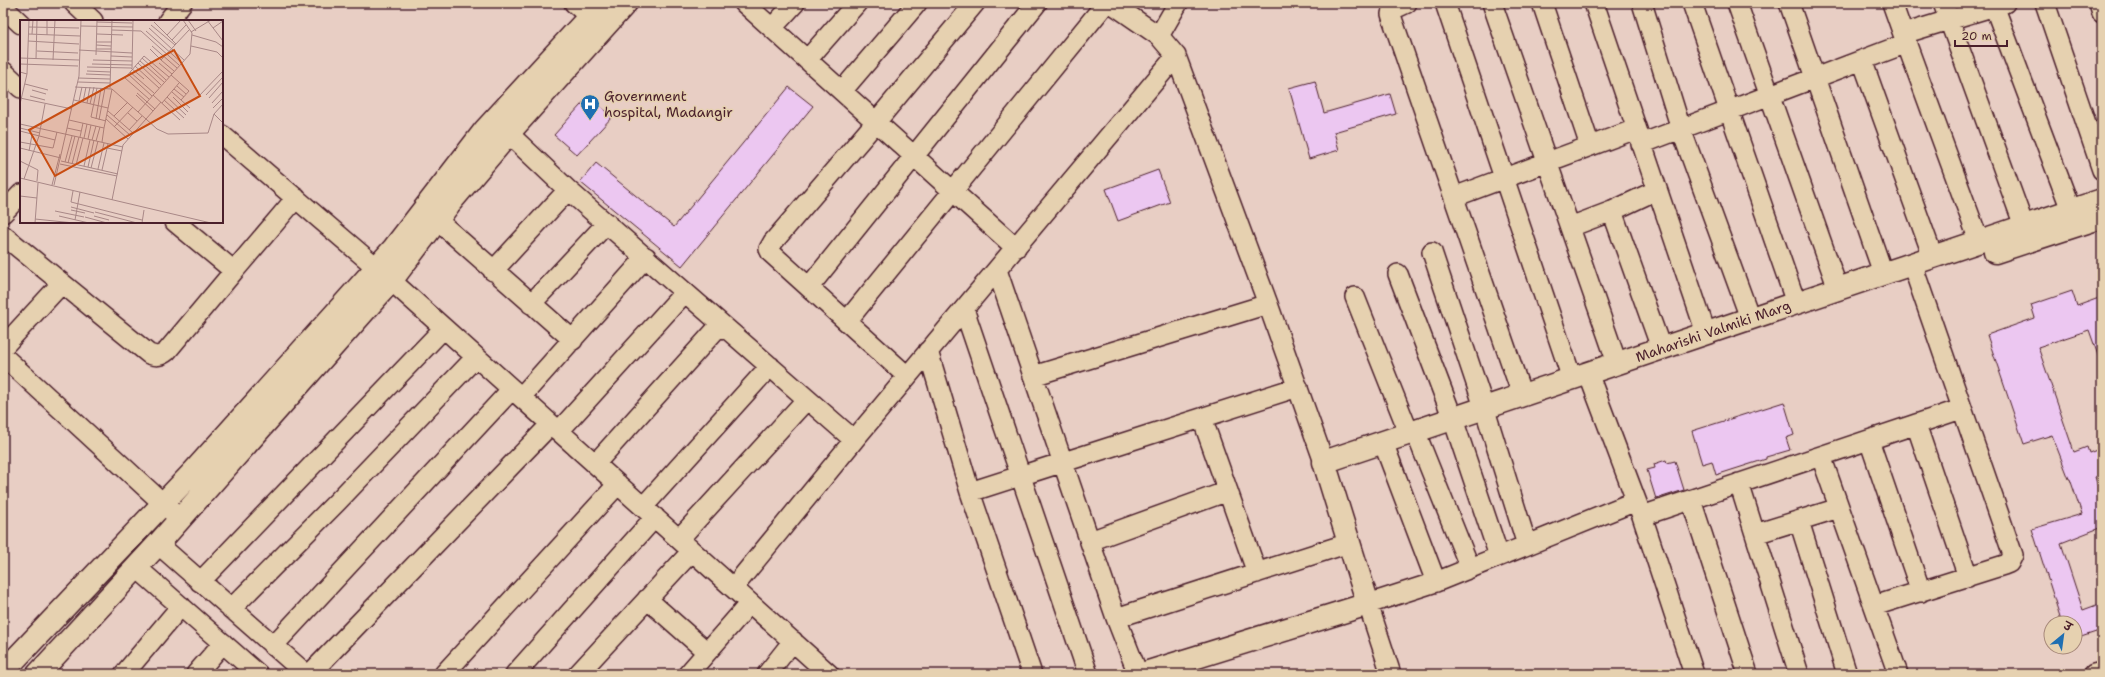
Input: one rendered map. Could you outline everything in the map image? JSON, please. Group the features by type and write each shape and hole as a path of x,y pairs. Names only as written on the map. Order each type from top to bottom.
{"street":[{"path":"74,3 92,20"},
{"path":"169,20 182,3"},
{"path":"38,674 180,519 384,274 394,248 485,130 592,13 626,3"},
{"path":"744,3 1016,248"},
{"path":"772,28 795,3"},
{"path":"807,60 857,3"},
{"path":"842,91 917,3"},
{"path":"907,376 771,253 770,246 876,122 974,3"},
{"path":"809,287 915,157 1037,3"},
{"path":"847,322 1106,3"},
{"path":"1111,3 1159,36 1176,56 1298,387 1326,469 1391,674"},
{"path":"1159,36 1178,3"},
{"path":"1407,3 1394,9 1391,14 1522,396"},
{"path":"1445,3 1504,178 1584,379 1639,509 1694,674"},
{"path":"1492,3 1617,363"},
{"path":"1542,3 1590,146"},
{"path":"1594,3 1706,333"},
{"path":"1642,3 1681,129 1750,318"},
{"path":"1692,3 1728,111 1796,303"},
{"path":"1737,3 1838,289"},
{"path":"1789,3 1884,274"},
{"path":"1892,3 1979,241"},
{"path":"2045,3 2102,170"},
{"path":"2099,3 2102,13"},
{"path":"1454,197 1590,146 1681,129 1862,60 1905,38 1946,12 1997,4 2071,210"},
{"path":"3,7 20,23"},
{"path":"1946,12 2024,226"},
{"path":"3,672 437,220 509,134 592,13"},
{"path":"733,588 907,376 1176,56"},
{"path":"1862,60 1933,257"},
{"path":"4,73 20,87"},
{"path":"509,134 568,190 854,440"},
{"path":"223,136 384,274 829,674"},
{"path":"493,271 568,190"},
{"path":"1570,227 1612,211 1657,190"},
{"path":"3,213 20,195"},
{"path":"3,235 149,354 156,356 162,355 167,351 296,198"},
{"name":"Maharishi Valmiki Marg","path":"1486,414 1522,396 1584,379 1617,363 1750,318 1884,274 1914,271 1933,257 2102,200"},
{"path":"1612,211 1661,348"},
{"name":"Maharishi Valmiki Marg","path":"1326,469 1385,449 1415,436 1455,425 1584,379 1914,271 2102,217"},
{"path":"437,220 573,340"},
{"path":"176,223 234,271"},
{"path":"531,304 607,223"},
{"path":"1432,252 1486,414 1527,545"},
{"path":"274,646 516,393 573,340 646,257"},
{"path":"997,270 1116,618 1138,674"},
{"path":"1874,606 2004,565 2009,563 2013,555 1914,271"},
{"path":"1398,274 1455,425 1499,556"},
{"path":"3,347 62,283"},
{"path":"310,674 555,428 685,292"},
{"path":"1355,297 1470,568"},
{"path":"1033,376 1268,304"},
{"path":"964,309 1088,674"},
{"path":"595,464 721,324"},
{"path":"200,582 444,328"},
{"path":"928,351 970,492 1032,674"},
{"path":"3,356 180,519"},
{"path":"231,609 337,502 476,357"},
{"path":"515,674 770,366"},
{"path":"970,492 1298,387"},
{"path":"578,674 647,599 686,545 807,399"},
{"path":"1142,674 1436,582 1527,545 1639,509 1691,500 1961,409"},
{"path":"1202,418 1257,573"},
{"path":"1916,424 1968,577"},
{"path":"1869,440 1921,592"},
{"path":"1385,449 1436,582"},
{"path":"1821,456 1898,674"},
{"path":"444,674 618,484"},
{"path":"1739,484 1799,674"},
{"path":"1090,541 1228,491"},
{"path":"1691,500 1748,674"},
{"path":"1755,534 1839,508"},
{"path":"1799,521 1847,674"},
{"path":"1116,618 1349,543"},
{"path":"158,544 306,674"},
{"path":"136,567 258,674"},
{"path":"647,599 707,652"},
{"path":"688,674 750,603"},
{"path":"124,674 181,606"},
{"path":"766,674 793,641"},
{"path":"196,674 223,643"},
{"path":"2094,674 2102,672"}],"building":[{"path":"1315,81 1324,113 1390,94 1396,114 1334,132 1339,150 1309,159 1289,88"},
{"path":"789,87 813,106 682,266 580,182 596,163 674,227"},
{"path":"589,96 612,117 577,155 554,135"},
{"path":"1158,170 1170,202 1118,221 1106,189"},
{"path":"2072,291 2077,306 2099,298 2102,307 2102,361 2100,361 2089,330 2038,347 2074,452 2087,447 2089,453 2102,448 2102,475 2095,477 2102,499 2102,527 2061,543 2083,610 2102,603 2102,630 2083,636 2083,615 2059,615 2032,529 2082,514 2070,479 2052,435 2024,444 1987,335 2035,318 2031,305"},
{"path":"1784,402 1794,435 1786,438 1790,450 1716,475 1712,461 1702,464 1692,431"},
{"path":"1666,460 1667,463 1675,461 1684,490 1656,499 1647,470 1655,468 1654,464"}],"place":[{"name":"Government hospital, Madangir","path":"590,121"}]}
